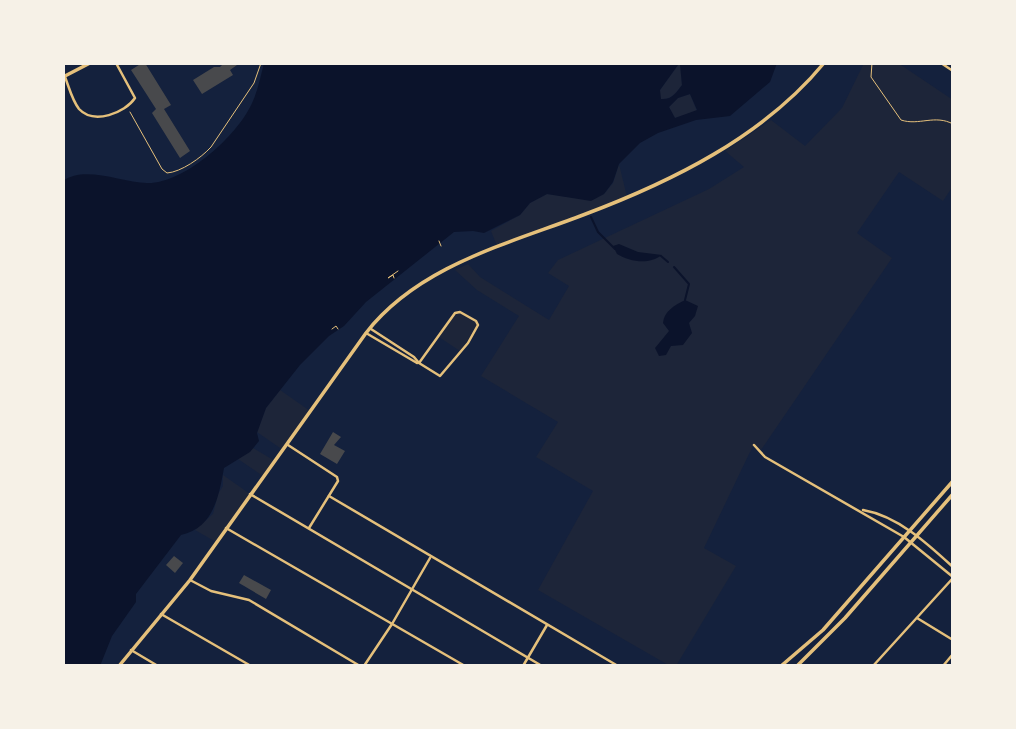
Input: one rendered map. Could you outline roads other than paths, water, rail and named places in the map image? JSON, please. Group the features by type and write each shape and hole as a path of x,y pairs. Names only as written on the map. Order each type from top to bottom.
{"street":[{"path":"90,63 64,77 80,109 91,116 106,116 123,108 135,98 116,63"},
{"path":"119,666 190,580 366,333 384,312 414,289 473,257 516,237 594,211 690,167 746,133 787,103 824,63"},
{"path":"941,63 953,71"},
{"path":"370,328 414,357 419,363 435,374 440,376 468,343 478,325 476,321 460,312 455,313 419,363"},
{"path":"366,333 412,362 419,363"},
{"path":"287,444 335,473 338,481 309,528"},
{"path":"754,445 765,457 904,537 953,578 873,666"},
{"path":"781,666 822,630 953,481"},
{"path":"250,494 542,666"},
{"path":"797,666 845,618 953,494"},
{"path":"329,496 618,666"},
{"path":"859,510 878,513 917,536 953,567"},
{"path":"226,528 465,666"},
{"path":"190,580 211,591 249,600 362,666 392,624 430,557"},
{"path":"161,614 251,666"},
{"path":"917,618 953,640"},
{"path":"523,666 547,625"},
{"path":"131,650 158,666"},
{"path":"943,666 953,654"}],"waterway":[{"path":"591,217 598,232 615,249"},
{"path":"661,256 668,262"},
{"path":"674,267 689,284 685,300"}]}
